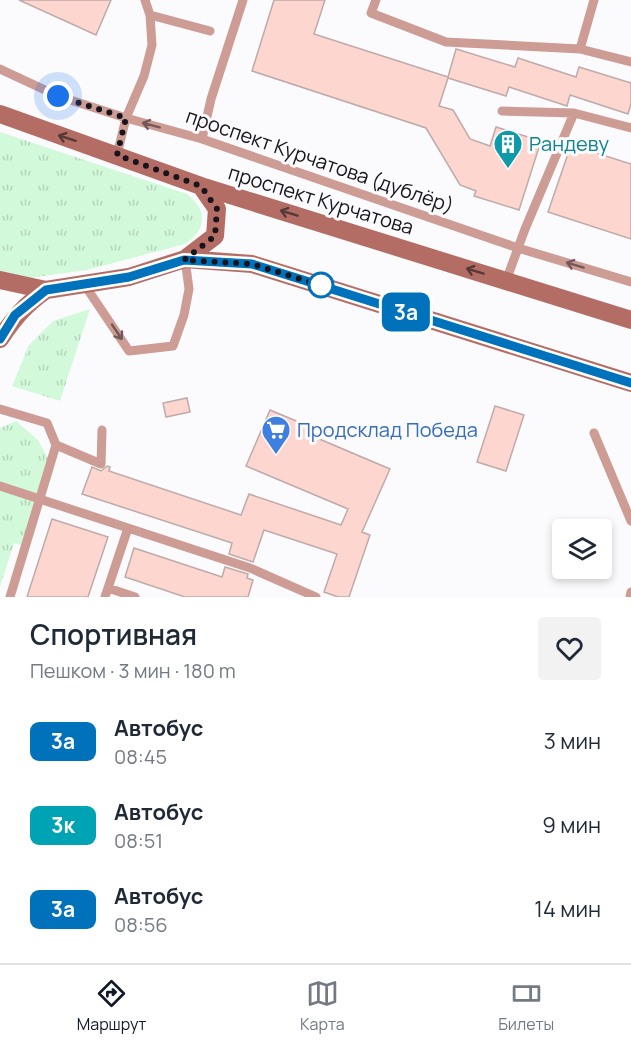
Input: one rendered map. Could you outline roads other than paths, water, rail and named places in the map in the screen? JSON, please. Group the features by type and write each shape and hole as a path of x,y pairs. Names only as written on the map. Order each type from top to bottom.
{"street":[{"name":"проспект Курчатова","path":"0,114 201,186 631,320"},
{"path":"184,260 215,236 217,209 201,186"},
{"path":"0,280 46,290 129,277 184,260 252,264 631,383"},
{"path":"0,339 15,315 46,290"}],"lane":[{"path":"117,155 126,118 144,76 152,45 150,15 145,0"},
{"path":"202,139 211,99 243,0"},
{"path":"376,0 371,13 446,42 580,49 631,62"},
{"path":"580,49 594,0"},
{"path":"150,15 210,31"},
{"name":"проспект Курчатова (дублёр)","path":"0,69 58,96 202,139 518,248 631,282"},
{"path":"502,111 574,113 631,128"},
{"path":"506,281 574,113"},
{"path":"84,284 129,351 173,346 184,315 189,289 184,260"},
{"path":"0,409 47,423 56,445 10,597"},
{"path":"56,445 101,464 102,430"},
{"path":"594,433 631,521"},
{"path":"0,486 250,568 316,597"},
{"path":"128,528 107,592 135,597"},
{"path":"630,597 631,592"}],"place":[{"name":"Рандеву","path":"508,170"},
{"name":"Продсклад Победа","path":"276,456"}]}
